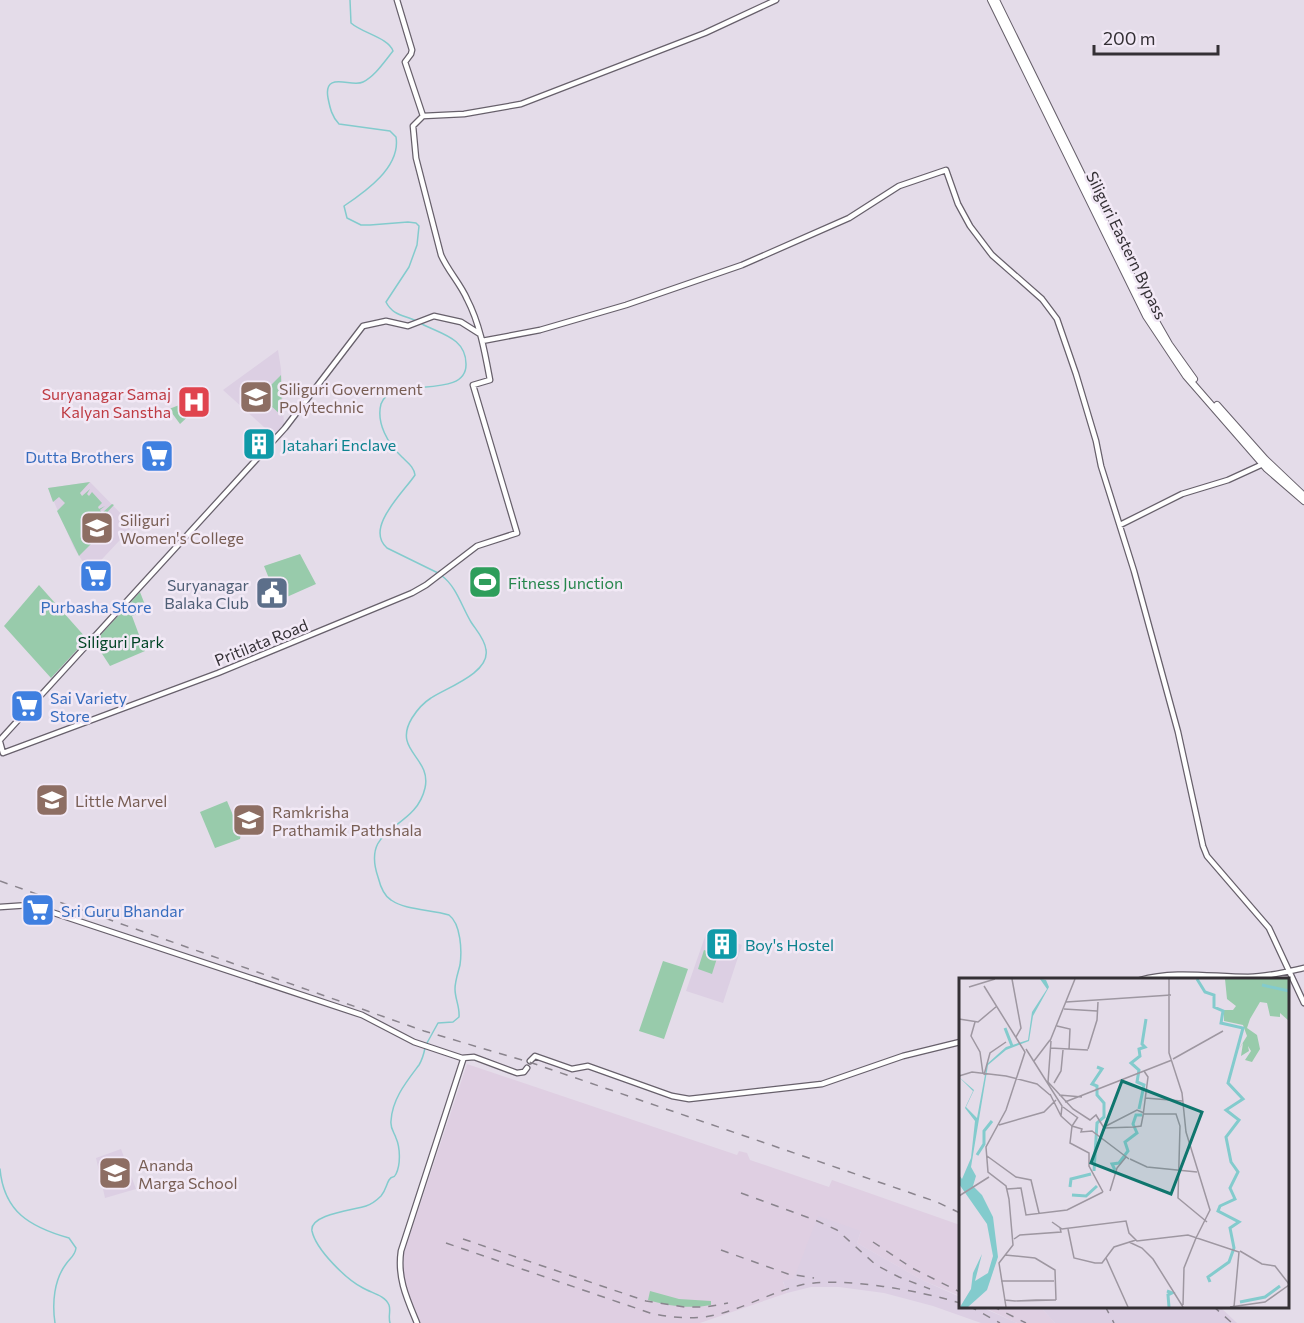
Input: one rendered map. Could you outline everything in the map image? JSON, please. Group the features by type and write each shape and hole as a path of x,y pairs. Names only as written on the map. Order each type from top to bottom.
{"main road":[{"name":"Siliguri Eastern Bypass","path":"991,0 1148,315 1186,375 1263,464 1304,501"},
{"name":"Siliguri Eastern Bypass","path":"996,0 1138,295"},
{"name":"Siliguri Eastern Bypass","path":"1148,315 1192,376 1265,459 1304,496"}],"street":[{"path":"398,0 412,50 405,62 423,116"},
{"path":"776,0 705,33 521,104 464,114 423,116 413,126 416,158 427,206 447,269 468,299 482,341 540,330 626,305 742,266 849,218 899,186 946,170 958,204 969,226 992,255 1042,299 1057,319 1096,441 1101,466 1120,525 1178,732 1203,846 1207,856 1269,928 1304,1003"},
{"path":"0,741 285,428 366,324 390,321 408,326 434,316 461,322 480,334"},
{"name":"Pritilata Road","path":"0,741 3,753 227,669 412,593 477,546 517,533 473,385 490,380 482,341"},
{"path":"1120,525 1182,494 1228,480 1263,464"},
{"path":"0,907 30,905 362,1015 414,1042 439,1051 462,1058 474,1057 517,1074 524,1072 527,1068"},
{"path":"1148,978 1178,975 1255,977 1304,968"},
{"path":"530,1061 536,1056 572,1069 588,1066 672,1096 688,1099 822,1084 903,1056 959,1042"},
{"path":"417,1323 402,1282 401,1251 463,1060"}],"shaded area":[{"name":"Siliguri Government Polytechnic","path":"278,350 284,426 274,436 223,390"},
{"name":"Siliguri Women's College","path":"90,482 133,526 91,571 74,548 48,488"},
{"path":"707,931 742,945 723,1003 686,991"},
{"path":"467,1064 737,1155 739,1151 747,1153 750,1160 829,1187 832,1180 959,1225 959,1296 924,1281 857,1243 861,1231 794,1278 783,1282 787,1293 700,1323 421,1323 406,1287 403,1274 404,1253"},
{"name":"Ananda Marga School","path":"121,1149 136,1189 105,1198 96,1158"},
{"path":"818,1216 861,1231 857,1243 924,1281 959,1297 959,1308 983,1308 1017,1323 981,1323 933,1306 884,1293 839,1287 811,1287 787,1293 783,1281 794,1278"},
{"path":"985,1308 1044,1308 1055,1323 1017,1323"},
{"path":"1044,1308 1221,1308 1237,1323 1055,1323"}],"green space":[{"path":"281,375 282,416 269,404 268,388"},
{"path":"187,402 195,410 180,424 169,409"},
{"path":"90,482 80,493 82,496 90,489 87,494 89,496 92,492 102,503 99,509 105,506 100,510 102,513 112,504 114,505 97,523 105,530 79,556 57,511 65,503 59,497 53,502 48,488"},
{"path":"300,554 316,584 280,600 277,589 273,585 276,583 274,580 270,581 264,566"},
{"path":"39,585 87,639 51,678 4,626"},
{"name":"Siliguri Park","path":"140,592 147,610 132,616 145,651 110,666 95,643 96,640"},
{"path":"227,801 241,834 240,839 215,848 200,812"},
{"path":"704,950 718,955 712,974 698,969"},
{"path":"663,961 688,969 664,1039 639,1031"},
{"path":"650,1291 679,1299 711,1301 711,1305 687,1307 656,1302 648,1300"}],"waterway":[{"path":"350,0 351,23 381,39 393,51 363,82 334,82 330,85 328,98 331,109 339,124 390,131 396,137 396,148 393,158 380,178 344,206 347,218 361,225 408,222 419,226 417,245 409,267 386,302 396,313 418,322"},
{"path":"422,324 457,343 462,348 466,364 463,375 454,382 398,391 387,395 381,404 380,418 384,433 392,446 412,467 415,475 388,510 380,531 381,540 387,548 438,573"},
{"path":"427,1043 438,1023 453,1022 459,1017 455,989 461,959 458,931 449,915 404,906 389,898 380,883 374,860 376,847 382,837 411,813 425,788 426,777 407,738 407,729 412,718 428,700 474,673 485,658 486,650 482,638 455,591 442,576"},
{"path":"390,1323 390,1307 387,1302 356,1284 341,1271 319,1247 312,1231 313,1225 318,1220 374,1202 383,1194 390,1178 395,1176 399,1156 391,1126 392,1113 401,1091 420,1063 425,1048"},
{"path":"0,1169 7,1196 21,1216 42,1229 69,1238 76,1248 56,1284 55,1323"}],"railway":[{"path":"0,881 424,1031 532,1063 937,1202 959,1213"},
{"path":"741,1193 837,1230 876,1265 930,1289"},
{"path":"463,1239 646,1301 685,1307 706,1307 728,1303"},
{"path":"873,1242 912,1268 959,1292"},
{"path":"446,1243 650,1313 670,1317 698,1318 717,1315 789,1288 837,1282 881,1286 959,1303"},
{"path":"721,1250 788,1274 814,1278"},
{"path":"973,1308 1000,1323"},
{"path":"996,1308 1026,1323"},
{"path":"1106,1308 1114,1323"},
{"path":"1215,1308 1232,1323"}],"place":[{"name":"Siliguri Government Polytechnic","path":"256,397"},
{"name":"Suryanagar Samaj Kalyan Sanstha","path":"194,402"},
{"name":"Jatahari Enclave","path":"259,444"},
{"name":"Dutta Brothers","path":"157,456"},
{"name":"Siliguri Women's College","path":"97,528"},
{"name":"Purbasha Store","path":"96,576"},
{"name":"Fitness Junction","path":"485,582"},
{"name":"Suryanagar Balaka Club","path":"272,593"},
{"name":"Sai Variety Store","path":"27,706"},
{"name":"Little Marvel","path":"52,800"},
{"name":"Ramkrisha Prathamik Pathshala","path":"249,820"},
{"name":"Sri Guru Bhandar","path":"38,910"},
{"name":"Boy's Hostel","path":"722,944"},
{"name":"Ananda Marga School","path":"115,1173"}]}
